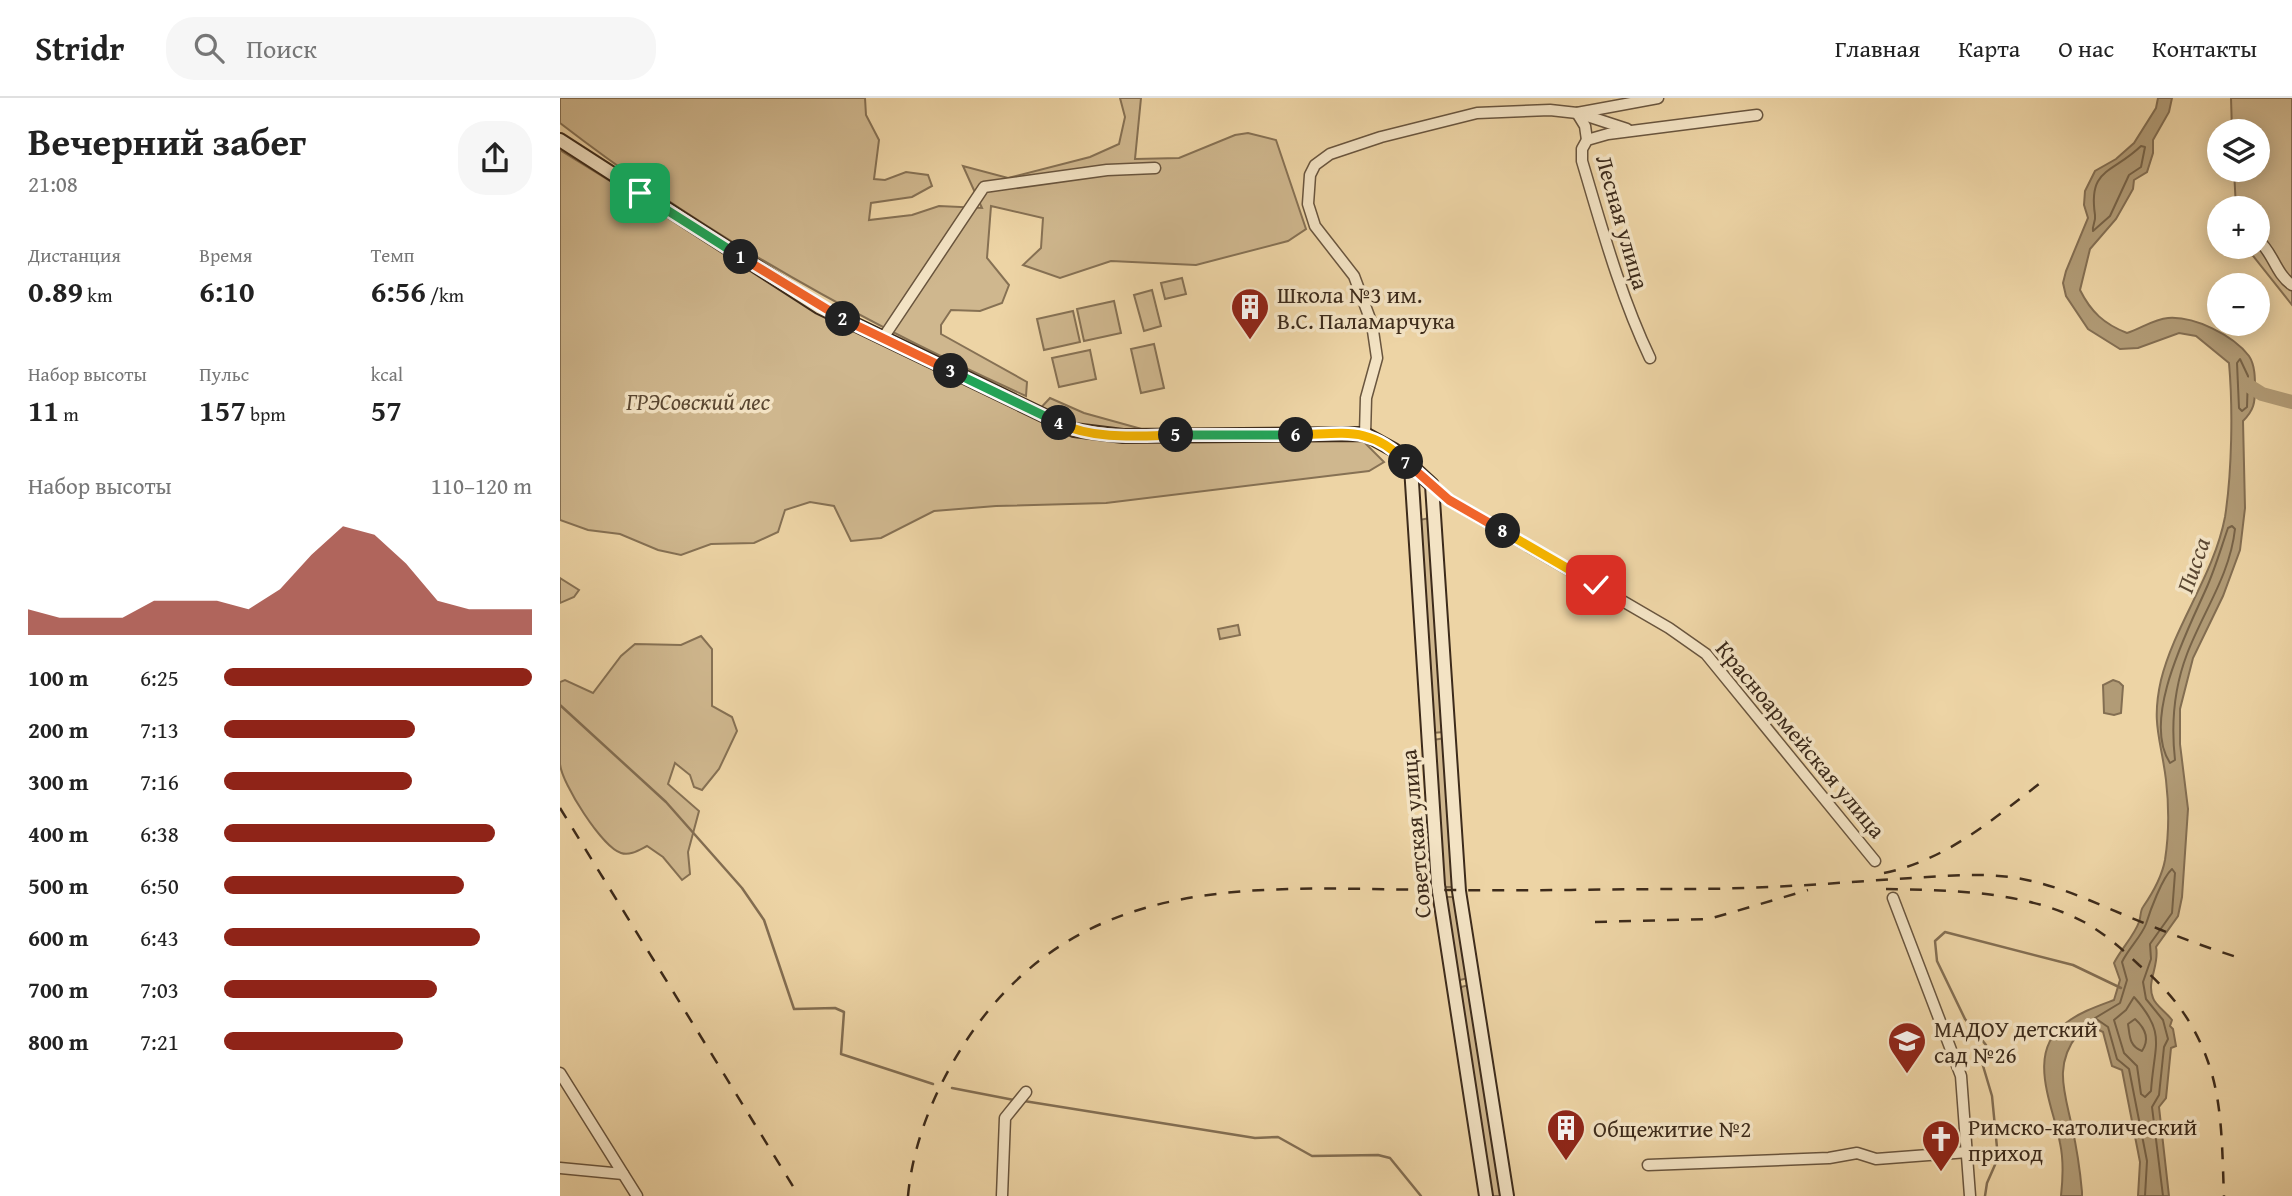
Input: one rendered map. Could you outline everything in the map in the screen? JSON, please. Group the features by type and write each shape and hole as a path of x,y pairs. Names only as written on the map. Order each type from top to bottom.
{"main road":[{"path":"560,140 819,307 1074,430 1123,436 1366,434"},
{"name":"Красноармейская улица","path":"1366,434 1383,442 1432,485"},
{"name":"Советская улица","path":"1411,467 1438,885 1486,1196"},
{"name":"Советская улица","path":"1432,485 1457,857 1472,981 1507,1196"}],"street":[{"path":"1366,434 1366,398 1377,358 1373,324 1354,276 1315,226 1308,204 1310,175 1315,165 1330,155 1381,137 1460,117 1489,112 1550,110 1577,113 1658,98"},
{"path":"1577,113 1585,126 1587,140"},
{"name":"Лесная улица","path":"1577,113 1632,131"},
{"name":"Лесная улица","path":"1650,358 1632,321 1612,262 1582,161 1582,149 1587,140 1632,131 1758,115"},
{"path":"883,338 984,187 1107,170 1155,168"},
{"path":"2270,253 2272,261 2292,285"},
{"name":"Красноармейская улица","path":"1432,485 1449,500 1669,628 1706,654 1875,861"},
{"path":"1893,898 1961,1076 1970,1196"},
{"path":"1453,985 1472,981"},
{"path":"560,1073 637,1196"},
{"path":"1002,1196 1005,1118 1026,1092"},
{"path":"1648,1165 1829,1158 1857,1153 1876,1159 1968,1152"},
{"path":"597,1171 611,1155"},
{"path":"560,1168 623,1174"}],"green space":[{"path":"560,98 865,98 866,115 879,140 874,179 885,180 906,172 928,175 932,186 912,197 871,203 869,220 912,215 939,206 982,208 963,166 1008,178 1090,157 1119,144 1125,117 1120,98 1141,98 1135,159 1179,158 1235,135 1248,133 1276,140 1306,229 1288,241 1196,265 1111,261 1060,278 1023,265 1041,248 1043,218 991,206 987,258 1009,285 1002,303 980,311 951,310 941,325 941,334 1027,382 1026,396 904,338 726,238 614,163 560,123"},
{"path":"2231,98 2292,98 2292,305 2270,277 2270,273 2267,273 2256,259 2270,259 2270,196 2235,196 2235,182 2270,182 2270,119 2232,119"},
{"name":"ГРЭСовский лес","path":"560,150 850,329 1035,414 1050,398 1084,413 1156,433 1346,432 1365,443 1384,462 1369,471 1106,503 996,506 934,511 881,538 851,541 834,506 810,502 785,510 778,532 754,543 711,544 681,555 658,550 620,534 588,530 560,520"},
{"path":"1182,278 1186,294 1165,299 1161,283"},
{"path":"1152,290 1161,326 1144,331 1134,295"},
{"path":"1114,301 1121,333 1084,341 1077,309"},
{"path":"1073,311 1080,342 1044,350 1037,319"},
{"path":"1154,344 1164,388 1141,393 1131,349"},
{"path":"1090,350 1096,379 1059,387 1052,358"},
{"path":"1430,518 1444,732 1432,733 1419,520"},
{"path":"560,578 579,590 574,597 560,603"},
{"path":"1238,625 1240,635 1220,639 1218,629"},
{"path":"701,636 712,649 712,706 732,717 737,731 719,769 702,790 694,787 690,775 675,763 668,784 699,811 688,852 690,874 682,880 663,857 647,846 628,854 613,848 594,827 575,799 560,764 560,682 565,680 593,693 621,656 635,644 681,645"},
{"path":"1445,738 1455,887 1444,887 1433,740"},
{"path":"1444,897 1456,897 1468,978 1456,981"},
{"path":"1469,985 1503,1196 1489,1196 1457,988"}],"water":[{"path":"2158,98 2172,98 2169,112 2153,140 2153,153 2147,172 2134,180 2133,189 2116,219 2090,249 2080,290 2099,316 2127,333 2163,319 2189,320 2207,326 2207,336 2226,336 2249,356 2254,372 2255,393 2252,410 2243,421 2245,508 2240,550 2223,596 2193,658 2180,709 2180,744 2188,809 2182,897 2178,916 2156,947 2151,985 2154,1001 2172,1020 2170,1026 2176,1046 2171,1048 2166,1098 2159,1107 2169,1196 2138,1196 2140,1162 2122,1070 2112,1066 2103,1032 2095,1028 2078,1034 2070,1046 2063,1068 2064,1091 2077,1151 2082,1196 2061,1196 2062,1156 2045,1080 2047,1049 2054,1035 2066,1023 2083,1012 2114,1000 2120,980 2114,963 2137,927 2142,909 2164,866 2168,810 2157,720 2158,695 2167,659 2220,538 2229,480 2229,363 2196,336 2179,333 2138,348 2120,349 2088,329 2066,296 2063,283 2088,218 2084,205 2085,191 2095,171 2116,159 2134,143 2156,108"},
{"path":"2113,680 2123,686 2121,713 2114,715 2104,713 2103,685"}],"waterway":[{"path":"2246,384 2262,394 2292,402"},
{"path":"560,705 666,802 742,888 764,920 794,1009 835,1008 844,1012 841,1054 933,1084"},
{"path":"1985,1196 1987,1183 1998,1158 1992,1096 1981,1059 1986,1045 1965,1019 1937,961 1935,941 1945,932 2073,965 2121,988"},
{"path":"952,1088 1014,1100"},
{"path":"1024,1101 1255,1138 1278,1137 1312,1156 1378,1155 1390,1158 1421,1196"}],"railway":[{"path":"1884,873 1907,867 1949,848 2043,781"},
{"path":"560,808 799,1196"},
{"path":"908,1196 921,1135 945,1077 966,1041 1013,983 1066,942 1123,915 1184,899 1249,891 1316,889 1715,889 1990,875 2022,879 2055,888 2243,959"},
{"path":"1886,889 1987,894 2038,904 2091,926 2150,975 2188,1019 2207,1059 2219,1109 2224,1196"},
{"path":"1595,922 1709,919 1808,890"}],"place":[{"name":"Школа №3 им. В.С. Паламарчука","path":"1250,341"},
{"name":"МАДОУ детский сад №26","path":"1907,1075"},
{"name":"Общежитие №2","path":"1566,1162"},
{"name":"Римско-католический приход","path":"1941,1173"}],"route":[{"path":"640,193 819,307 1074,430 1123,436 1373,436 1394,450 1449,500 1596,585"}],"water label":[{"name":"Писса","path":"2193,565"}]}
